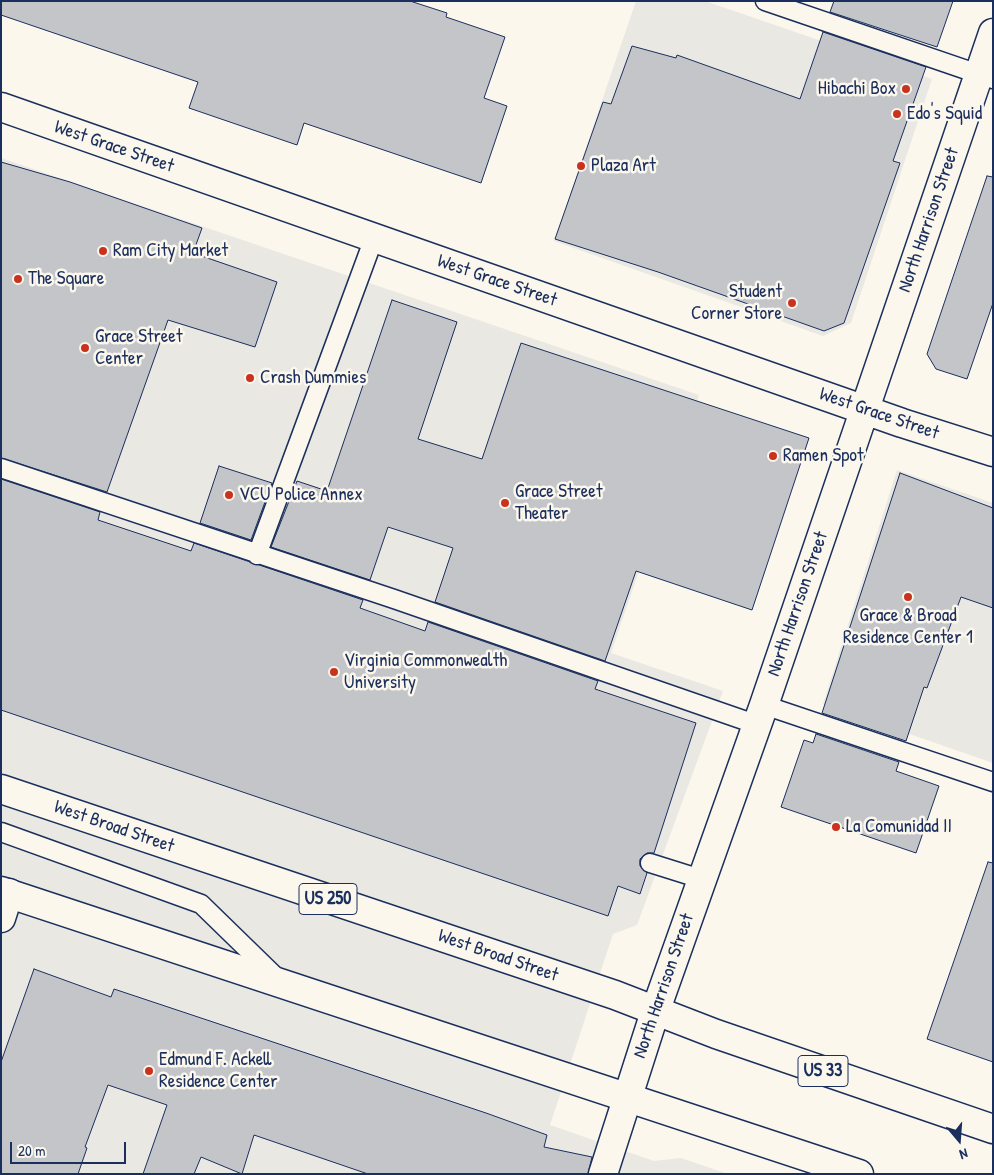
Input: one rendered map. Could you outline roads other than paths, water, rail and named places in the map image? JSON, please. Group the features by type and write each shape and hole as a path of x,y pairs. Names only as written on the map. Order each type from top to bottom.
{"main road":[{"name":"North Harrison Street","path":"603,1174 655,1012 760,714 864,409 986,77 993,33"},
{"name":"West Grace Street","path":"1,107 864,409 993,452"},
{"name":"West Broad Street","path":"1,789 606,992 655,1012 993,1129"},
{"path":"4,901 282,982 859,1174"}],"lane":[{"path":"765,1 986,77"},
{"path":"257,555 374,238"},
{"path":"1,468 257,555 394,599 760,714 993,782"},
{"path":"1,832 201,904 282,982"},
{"path":"650,863 701,879"}],"place":[{"name":"Hibachi Box","path":"906,89"},
{"name":"Edo's Squid","path":"897,114"},
{"name":"Plaza Art","path":"581,166"},
{"name":"Ram City Market","path":"103,251"},
{"name":"The Square","path":"18,279"},
{"name":"Student Corner Store","path":"792,303"},
{"name":"Grace Street Center","path":"85,348"},
{"name":"Crash Dummies","path":"250,378"},
{"name":"Ramen Spot","path":"773,456"},
{"name":"VCU Police Annex","path":"229,495"},
{"name":"Grace Street Theater","path":"505,503"},
{"name":"Grace & Broad Residence Center 1","path":"908,597"},
{"name":"Virginia Commonwealth University","path":"334,672"},
{"name":"La Comunidad II","path":"836,827"},
{"name":"Edmund F. Ackell Residence Center","path":"149,1071"}]}
